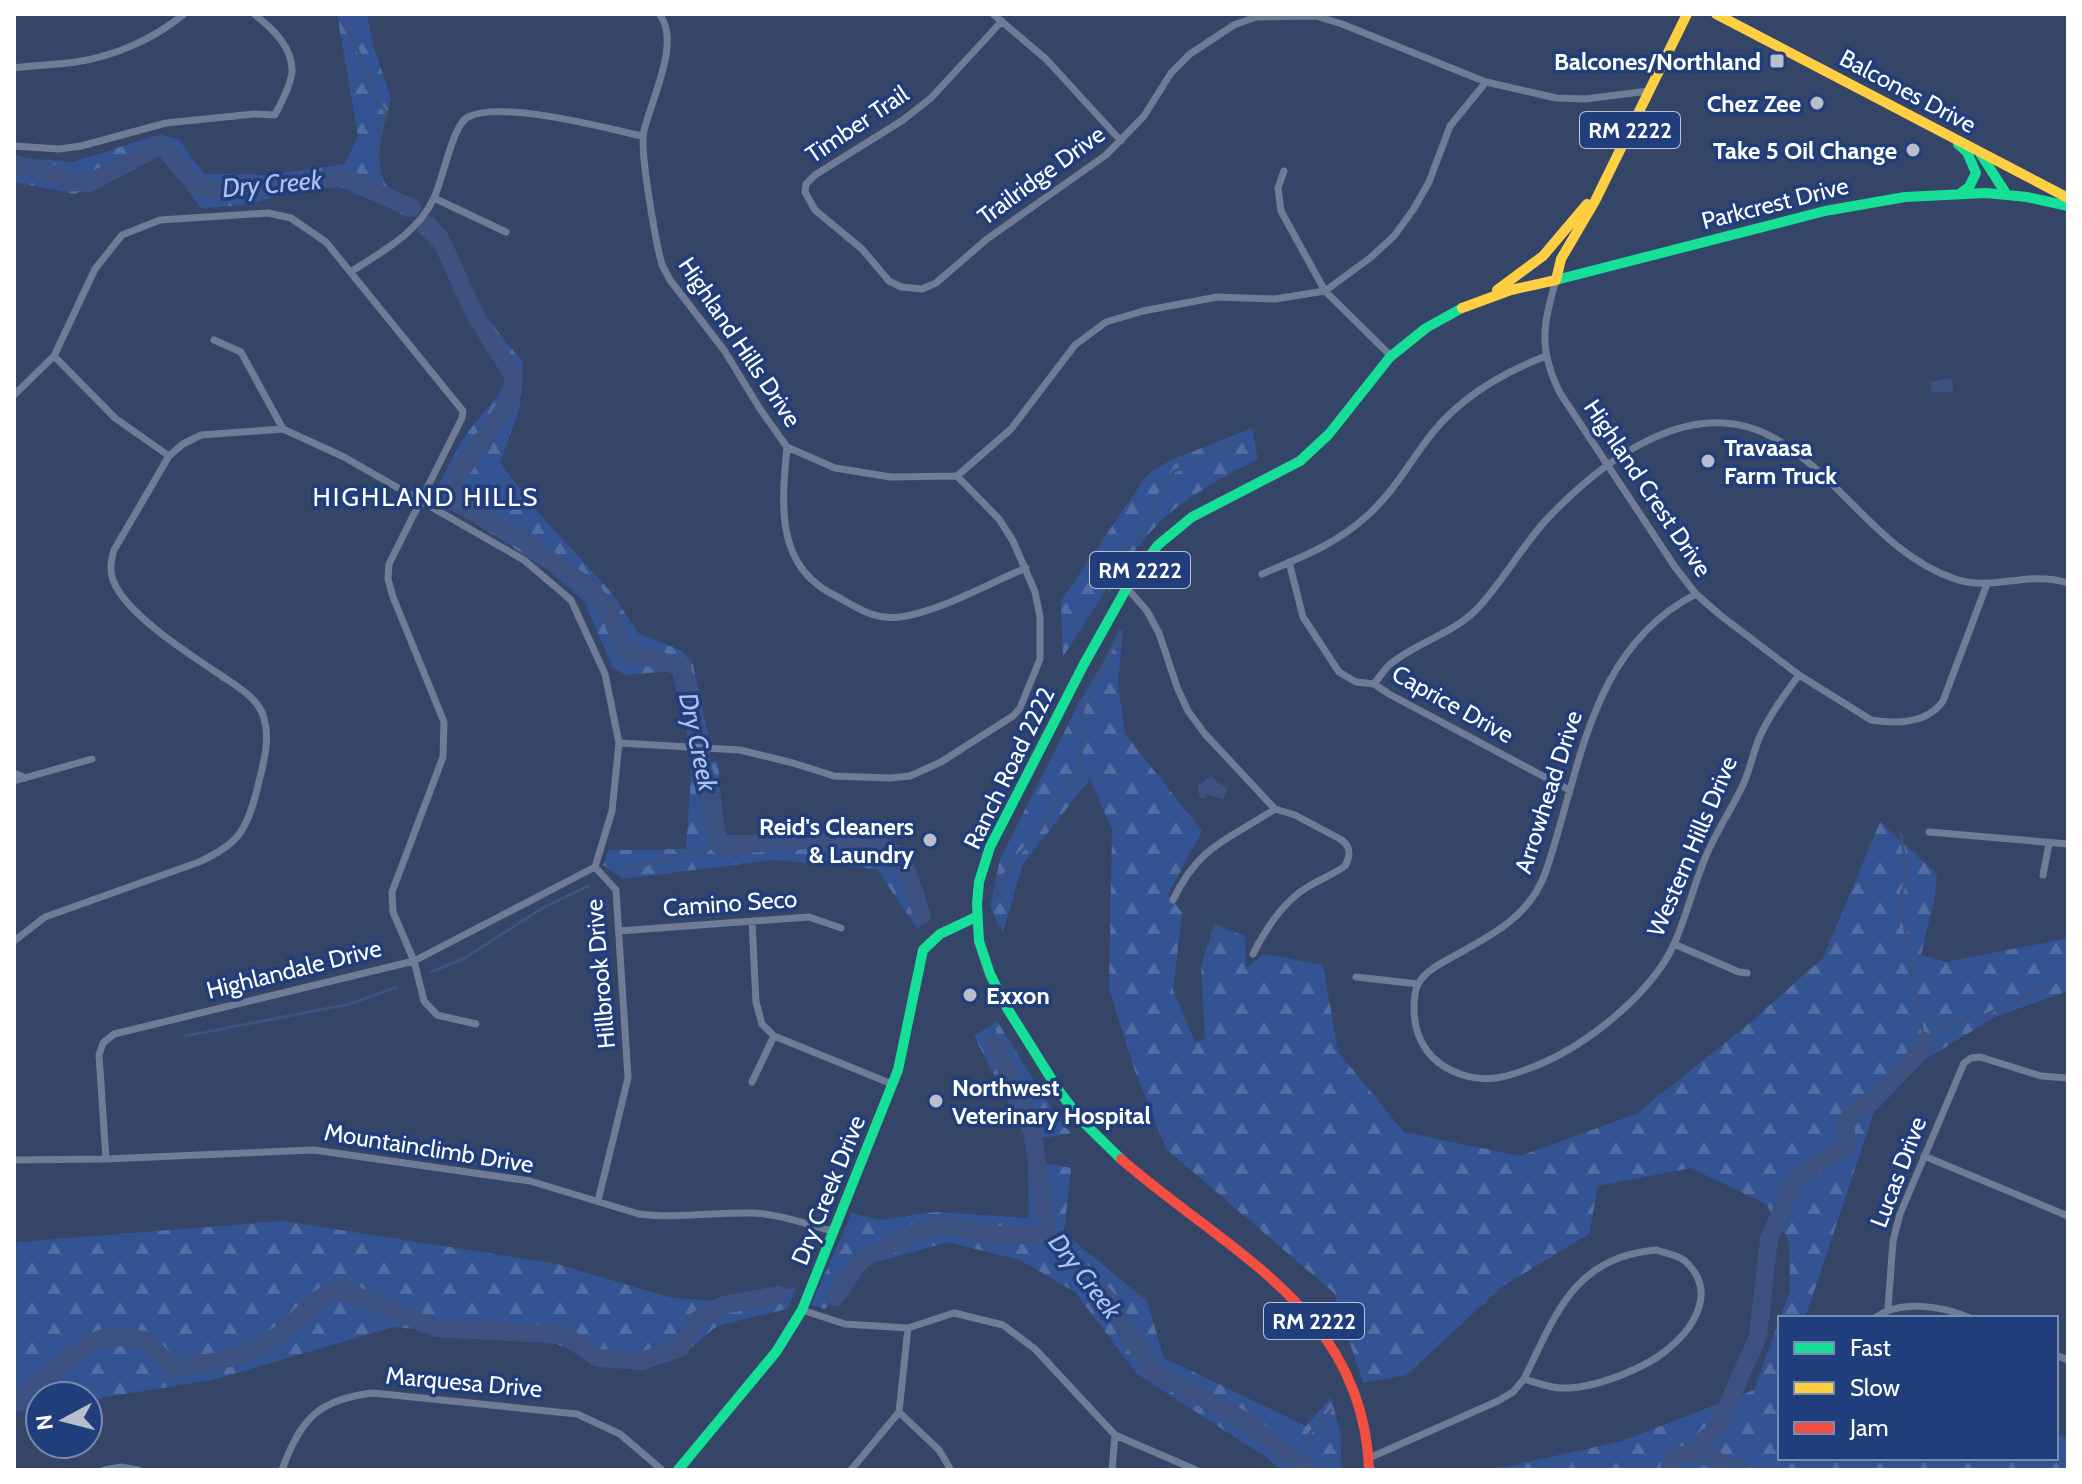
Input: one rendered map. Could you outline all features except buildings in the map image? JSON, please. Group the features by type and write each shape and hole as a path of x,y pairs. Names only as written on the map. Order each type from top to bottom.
{"main road":[{"name":"RM 2222","path":"1556,280 1561,259 1603,185 1687,14"},
{"name":"Balcones Drive","path":"1716,14 1976,149 2007,195"},
{"path":"1948,134 1967,152 1976,173 1969,187 1961,192"},
{"path":"1976,149 2068,198"},
{"name":"RM 2222","path":"1488,296 1543,256 1603,185"},
{"name":"Parkcrest Drive","path":"1556,280 1846,205 1897,196 1961,192 2007,195"},
{"path":"2007,195 2068,206"},
{"name":"Ranch Road 2222","path":"1369,1470 1359,1409 1341,1366 1319,1327 1287,1291 1109,1149 1056,1090 989,978 976,917 980,876 990,848 1069,690 1127,588 1154,550 1179,526 1241,490 1276,476 1306,459 1328,438 1391,356 1450,313 1488,296 1556,280"},
{"name":"Dry Creek Drive","path":"678,1470 776,1352 802,1310 901,1058 923,950 931,939 976,917"}],"street":[{"path":"14,68 78,62 131,46 167,28 184,14"},
{"path":"14,146 59,149 166,123 254,114 275,115 292,74 290,60 274,29 254,14"},
{"path":"352,271 402,238 422,219 434,198 458,128 466,117 483,112 551,116 642,136 667,50 669,33 659,14"},
{"path":"993,14 1046,59 1121,141"},
{"name":"Trailridge Drive","path":"805,192 815,210 862,249 889,281 901,287 922,289 936,283 987,239 1106,155 1144,116 1171,73 1190,54 1234,25 1255,16 1290,15 1329,20 1486,82"},
{"name":"Timber Trail","path":"805,192 806,184 815,175 903,120 931,98 1002,21"},
{"path":"619,743 740,750 834,776 910,776 941,762 1013,716 1020,708 1040,659 1041,638 1035,592 1026,568 999,519 957,476 1011,429 1075,345 1106,322 1143,311 1217,297 1275,299 1325,291 1394,236 1429,182 1450,126 1486,82 1571,99 1649,91"},
{"name":"Highland Hills Drive","path":"642,136 662,265 724,350 787,447 835,468 891,477 957,476"},
{"path":"1284,171 1278,188 1281,211 1325,291 1391,356"},
{"path":"434,198 506,232"},
{"path":"14,395 54,356 95,269 122,235 160,220 268,213 291,218 326,242 463,411 389,564 388,579 393,597 444,722 443,757 392,892 393,912 414,961 424,1001 437,1015 476,1024"},
{"name":"Highland Crest Drive","path":"1556,280 1543,339 1551,376 1560,393 1696,594 1799,675"},
{"path":"214,340 241,352 283,429"},
{"path":"14,941 45,917 223,851 243,832 251,812 267,737 264,717 246,693 169,640 119,591 111,573 114,550 169,456 115,418 54,356"},
{"path":"1262,574 1326,546 1349,532 1396,488 1444,418 1466,400 1522,365 1546,356"},
{"path":"1374,684 1389,665 1475,611 1548,518 1608,466 1651,438 1691,424 1719,422 1746,426 1775,438 1814,468 1893,543 1923,565 1956,580 1987,584 2032,577 2068,583"},
{"name":"Hillbrook Drive","path":"169,456 201,435 283,429 344,457 524,560 571,600 605,674 619,743 612,811 595,867 616,890 628,1078 598,1201"},
{"path":"787,447 782,508 797,560 815,584 852,605 879,618 920,613 1026,568"},
{"name":"Caprice Drive","path":"1289,562 1303,617 1339,672 1356,682 1374,684 1569,790"},
{"path":"1799,675 1871,720 1883,722 1923,718 1943,701 1987,584"},
{"path":"1127,588 1147,611 1159,633 1177,687 1188,711 1205,734 1275,809 1295,815 1346,843 1349,851 1345,866 1310,885 1290,901 1268,928 1253,954"},
{"name":"Arrowhead Drive","path":"1418,984 1444,961 1494,934 1529,903 1547,868 1600,697 1615,669 1649,625 1671,607 1696,594"},
{"name":"Western Hills Drive","path":"1418,984 1414,1022 1426,1052 1455,1073 1474,1079 1493,1080 1544,1062 1605,1025 1649,981 1674,944 1706,856 1744,783 1759,738 1775,708 1799,675"},
{"path":"14,781 92,759"},
{"path":"14,773 25,778"},
{"path":"1173,900 1192,866 1205,852 1275,809"},
{"path":"1929,832 2068,844"},
{"path":"2043,875 2049,844"},
{"name":"Highlandale Drive","path":"106,1159 99,1055 103,1043 114,1034 414,961 595,867"},
{"name":"Camino Seco","path":"619,931 809,917 841,928"},
{"path":"752,921 756,1002 762,1024 774,1036 892,1084"},
{"path":"1674,944 1747,973"},
{"path":"1356,977 1418,984"},
{"path":"752,1082 774,1036"},
{"name":"Lucas Drive","path":"1888,1308 1893,1241 1900,1214 1964,1063 1971,1058 1991,1059 2041,1076 2068,1078"},
{"name":"Mountainclimb Drive","path":"14,1160 314,1150 530,1181 658,1217 750,1213 775,1215 832,1231"},
{"path":"1924,1156 2068,1216"},
{"path":"1369,1458 1513,1392 1524,1379 1570,1292 1593,1272 1615,1259 1635,1252 1656,1250 1685,1261 1701,1284 1702,1300 1698,1315 1668,1350 1646,1364 1574,1387 1549,1387 1524,1379"},
{"path":"1878,1316 1888,1308 1940,1309 1963,1316"},
{"path":"802,1310 845,1324 908,1328 954,1313 1003,1325 1035,1349 1115,1435 1196,1470"},
{"path":"851,1470 899,1412 908,1328"},
{"name":"Marquesa Drive","path":"282,1470 290,1445 312,1416 326,1404 348,1396 373,1393 577,1414 620,1434 662,1470"},
{"path":"899,1412 939,1450 951,1470"},
{"path":"1112,1470 1115,1435"},
{"path":"104,1470 121,1467 138,1470"}],"green space":[{"path":"337,14 367,14 373,45 391,98 378,152 382,177 391,191 419,202 405,218 338,186 298,190 247,205 201,208 163,156 121,171 75,194 14,182 14,157 73,162 161,134 179,140 204,174 268,175 345,164 358,136"},
{"path":"433,216 477,301 523,362 520,407 500,463 543,518 611,592 638,633 682,651 693,665 710,743 688,739 672,671 625,675 612,666 584,601 548,570 433,496 462,441 500,392 507,377 457,295 442,255 417,230"},
{"path":"1252,428 1258,459 1197,493 1164,518 1122,567 1063,657 1061,601 1147,475 1169,461"},
{"path":"1123,628 1118,685 1125,734 1202,831 1168,894 1182,913 1173,990 1195,1042 1205,1039 1201,967 1214,924 1245,936 1246,968 1264,954 1323,965 1338,1052 1404,1132 1520,1156 1636,1114 1746,1026 1823,958 1880,822 1937,874 1934,902 1921,955 1947,962 2068,938 2068,991 1995,1017 1883,1085 1806,1316 1781,1316 1790,1291 1789,1241 1766,1204 1691,1168 1598,1186 1589,1234 1503,1286 1406,1375 1363,1383 1334,1293 1166,1149 1135,1071 1109,989 1112,829 1090,779 1023,864 1003,932 990,907 1000,859 1078,705"},
{"path":"692,761 718,762 724,835 863,836 885,839 905,852 931,916 917,929 877,869 774,860 623,879 603,865 609,850 686,849"},
{"path":"997,1021 1060,1122 1071,1133 1028,1141 974,1036"},
{"path":"1028,1160 1071,1168 1064,1233 1147,1301 1164,1358 1306,1426 1331,1397 1341,1435 1341,1470 1280,1470 1269,1459 1137,1374 1075,1292 1020,1260 948,1242 863,1266 825,1309 811,1305 852,1213 879,1220 935,1212 1029,1218"},
{"path":"283,1221 557,1264 668,1297 709,1301 743,1293 796,1288 787,1309 717,1326 687,1351 646,1367 600,1363 557,1344 394,1327 212,1380 104,1397 104,1380 24,1380 24,1410 14,1412 14,1250 18,1242"},
{"path":"1778,1324 1778,1460 2058,1460 2058,1435 2068,1439 2068,1470 1459,1470 1505,1467 1622,1441 1754,1390"}],"shaded area":[{"path":"1952,378 1953,392 1931,392 1931,382"},
{"path":"1211,776 1227,789 1223,800 1207,794 1206,799 1199,797 1198,786"}],"waterway":[{"path":"348,14 347,27 368,72 376,99 386,112 377,164 384,196"},
{"name":"Dry Creek","path":"14,164 72,182 89,183 162,145 198,189 246,189 344,177 412,208"},
{"name":"Dry Creek","path":"427,225 440,238 474,313 514,377 510,400 457,477 453,501 518,537 588,587 608,609 624,650 682,667 720,846 808,840 876,844 890,850 902,862 922,915"},
{"path":"1109,591 1119,561 1157,512 1156,499 1173,472 1241,439"},
{"path":"994,900 1008,867 1040,830 1081,765 1083,708 1120,631"},
{"path":"1901,834 1907,875 1900,899 1924,1041"},
{"path":"615,872 720,846"},
{"path":"431,972 465,958 541,909 588,886"},
{"path":"1924,1041 1941,1026 1979,1018 2068,976"},
{"path":"185,1036 350,1004 397,987"},
{"name":"Dry Creek","path":"995,1031 995,1045"},
{"path":"1669,1470 1674,1458 1692,1452 1718,1427 1758,1336 1769,1239 1796,1177 1847,1146 1845,1123 1852,1113 1872,1102 1917,1055 1924,1041"},
{"name":"Dry Creek","path":"995,1045 1031,1124 1048,1235 1108,1300 1152,1371 1245,1421 1307,1470"},
{"path":"835,1297 861,1260 917,1232 943,1225 990,1235 1048,1235"},
{"path":"14,1402 84,1347 107,1337 145,1340 174,1369 216,1361 243,1354 268,1342 322,1297 339,1288 435,1328 564,1335 598,1358 642,1361 680,1348 697,1320 723,1305 778,1295"},
{"path":"1305,1468 1309,1434 1331,1410"},
{"path":"1692,1452 1742,1470"}],"traffic: fast":[{"path":"1958,144 1967,152 1976,173 1969,187 1962,192"},
{"path":"1980,153 2007,195"},
{"path":"1556,280 1825,211 1905,197 1986,193 2027,197 2068,206"},
{"path":"1121,1159 1082,1121 1059,1091 1007,1008 990,974 979,941 977,904 979,882 990,847 1084,664 1130,582 1158,545 1192,517 1300,461 1329,434 1390,357 1426,328 1462,308"},
{"path":"678,1470 776,1352 802,1310 898,1070 923,950 940,934 976,917"}],"traffic: slow":[{"path":"1462,308 1511,290 1556,280 1561,259 1595,201 1687,14"},
{"path":"1716,14 2068,198"},
{"path":"1497,290 1543,256 1587,204"}],"traffic: jam":[{"path":"1121,1159 1244,1256 1282,1289 1316,1326 1343,1367 1361,1414 1369,1470"}],"place":[{"name":"Balcones/Northland","path":"1777,61"},
{"name":"Chez Zee","path":"1817,103"},
{"name":"Take 5 Oil Change","path":"1913,150"},
{"name":"Travaasa Farm Truck","path":"1708,461"},
{"name":"Reid's Cleaners & Laundry","path":"930,840"},
{"name":"Exxon","path":"970,995"},
{"name":"Northwest Veterinary Hospital","path":"936,1101"}],"district":[{"name":"HIGHLAND HILLS","path":"426,497"}]}
